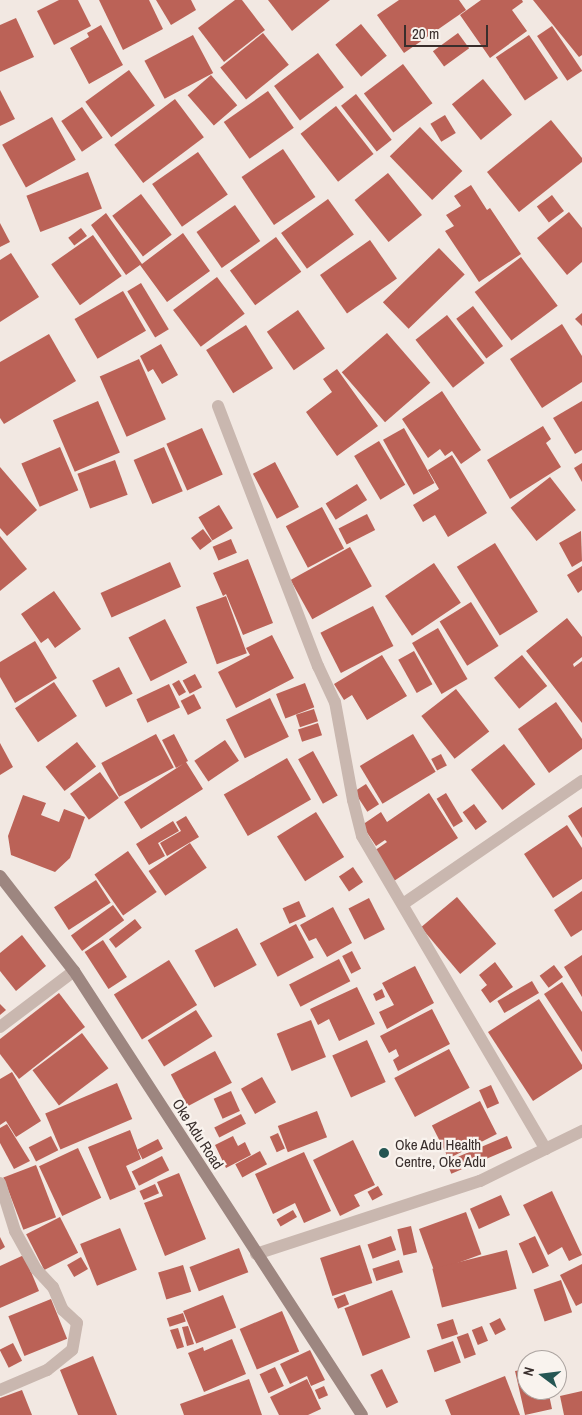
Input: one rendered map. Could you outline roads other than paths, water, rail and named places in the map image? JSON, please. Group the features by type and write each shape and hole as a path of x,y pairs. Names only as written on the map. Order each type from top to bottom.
{"street":[{"path":"218,406 318,666 335,702 353,800 362,836 546,1149"},
{"path":"402,904 582,781"},
{"name":"Oke Adu Road","path":"0,876 74,971 362,1415"},
{"path":"0,1027 74,971"},
{"path":"256,1254 480,1181 582,1131"},
{"path":"0,1183 15,1231 36,1269 53,1287 63,1310 77,1323 72,1350 47,1370 0,1390"}],"place":[{"name":"Oke Adu Health Centre, Oke Adu","path":"384,1153"}]}
